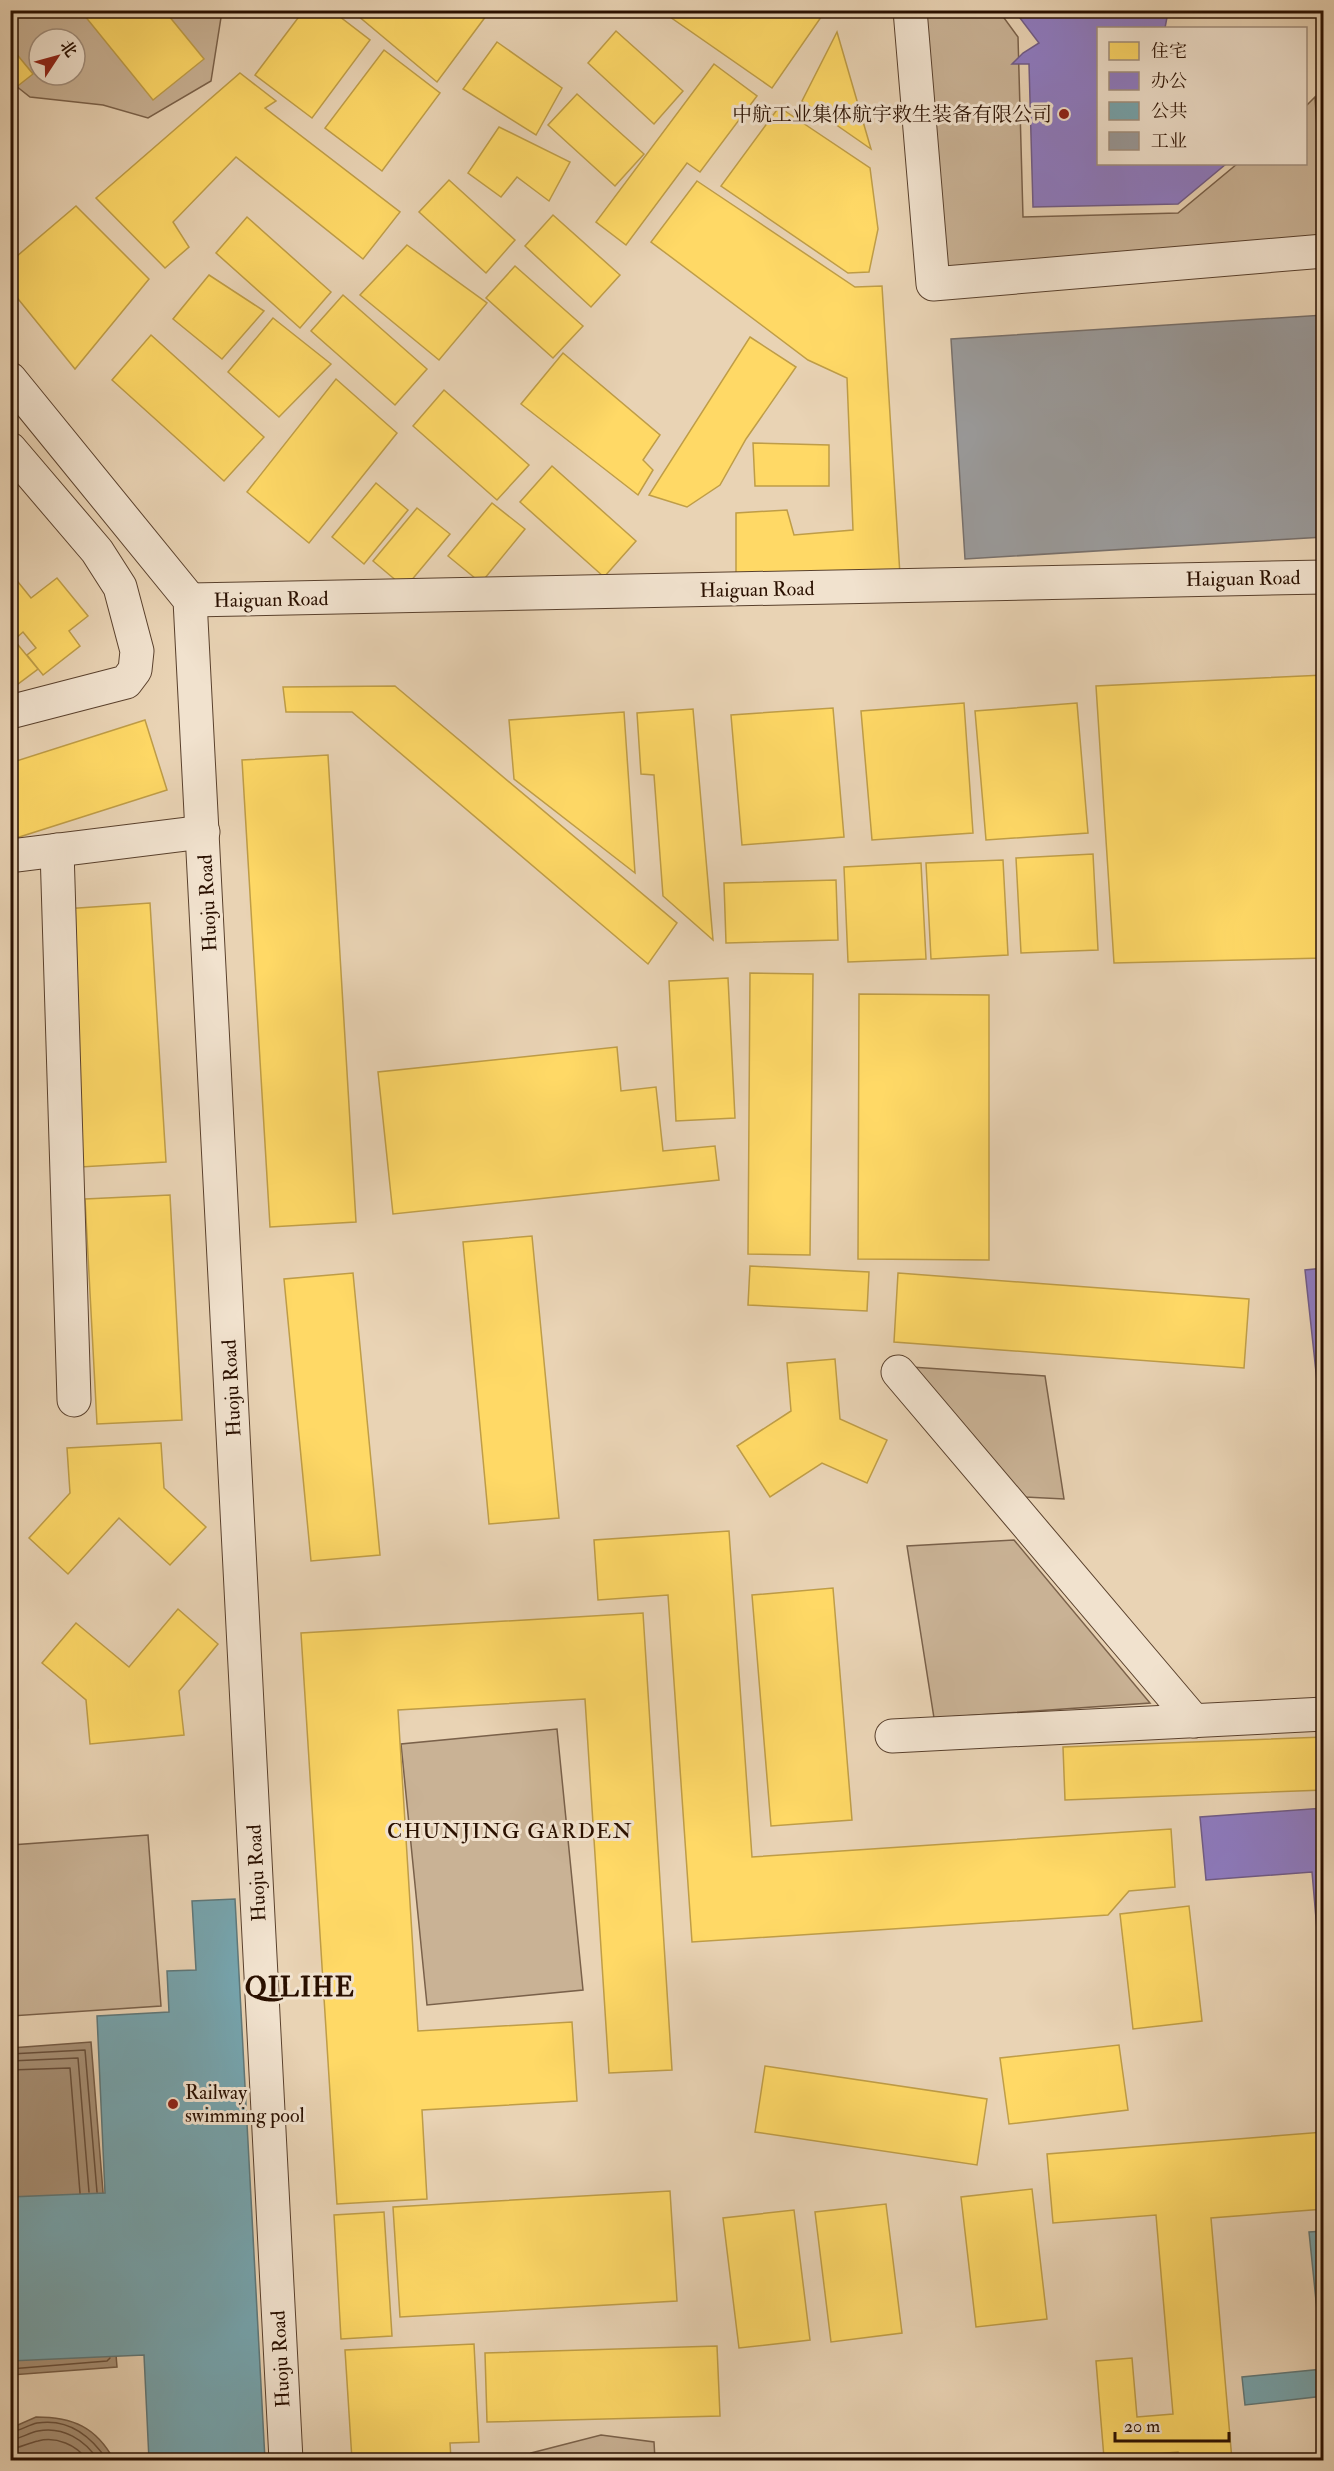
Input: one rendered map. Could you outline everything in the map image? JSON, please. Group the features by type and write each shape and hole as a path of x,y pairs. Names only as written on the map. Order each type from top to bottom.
{"street":[{"path":"910,10 933,284 1323,251"},
{"path":"15,395 190,600"},
{"path":"10,449 97,551 120,587 136,651 135,670 126,682 10,712"},
{"name":"Haiguan Road","path":"190,600 1323,577"},
{"name":"Huoju Road","path":"190,600 286,2460"},
{"path":"10,856 203,832"},
{"path":"57,850 74,1400"},
{"path":"898,1372 1194,1721"},
{"path":"892,1736 1323,1714"}],"shaded area":[{"path":"10,11 222,11 211,81 148,118 103,105 30,97 11,82"},
{"path":"917,11 999,11 1018,37 1023,217 1178,213 1236,165 1307,165 1307,105 1315,97 1323,216 1323,257 937,283"},
{"path":"911,1367 1045,1376 1064,1499 1025,1497"},
{"path":"1014,1540 1150,1703 934,1718 907,1546"},
{"path":"557,1729 583,1990 427,2005 401,1744"},
{"path":"148,1835 161,2006 11,2016 11,1845"},
{"path":"601,2435 654,2442 655,2460 522,2460 531,2453"}],"water":[{"path":"91,2042 117,2367 11,2375 11,2048"},
{"path":"36,2417 61,2419 82,2426 99,2439 114,2460 11,2460 11,2428"}],"building: 住宅":[{"path":"80,10 164,10 204,59 153,100"},
{"path":"304,10 331,10 370,40 312,118 255,75"},
{"path":"351,10 479,10 486,16 437,82"},
{"path":"660,10 826,10 772,88"},
{"path":"616,31 683,91 654,124 588,63"},
{"path":"837,32 871,149 802,101"},
{"path":"497,42 562,88 536,135 463,89"},
{"path":"10,46 27,67 27,79 10,92"},
{"path":"384,50 440,93 382,171 325,128"},
{"path":"714,64 757,96 700,172 687,163 626,245 596,222"},
{"path":"240,73 276,101 265,108 400,212 363,259 236,157 173,222 189,247 165,268 96,198"},
{"path":"577,94 644,154 615,186 548,125"},
{"path":"779,107 870,168 878,229 869,272 848,273 721,186"},
{"path":"499,127 570,162 549,201 517,177 501,197 468,173"},
{"path":"449,180 515,240 486,273 419,212"},
{"path":"697,181 855,287 882,286 900,575 736,578 736,513 787,510 794,535 853,530 847,378 808,360 651,242"},
{"path":"76,206 149,279 75,369 10,289 10,262"},
{"path":"553,215 620,275 591,307 525,246"},
{"path":"247,217 331,292 300,328 216,253"},
{"path":"407,245 487,303 439,360 360,295"},
{"path":"515,266 583,326 553,358 486,298"},
{"path":"209,275 264,311 222,359 173,319"},
{"path":"343,295 427,369 395,405 311,331"},
{"path":"273,318 331,364 279,417 228,372"},
{"path":"151,335 264,437 224,481 112,380"},
{"path":"750,337 796,367 746,439 720,485 687,507 649,495"},
{"path":"563,353 660,435 643,460 653,470 638,495 521,404"},
{"path":"336,379 397,433 309,543 247,492"},
{"path":"444,390 529,465 497,500 413,426"},
{"path":"753,443 829,445 829,486 755,486"},
{"path":"552,466 636,541 604,577 520,502"},
{"path":"376,483 408,510 364,564 332,537"},
{"path":"492,503 525,529 481,583 448,556"},
{"path":"417,508 450,534 405,588 373,561"},
{"path":"14,577 31,598 57,578 88,616 69,631 80,646 43,675 27,655 36,648 23,632 14,640 38,669 10,690 10,580"},
{"path":"1324,675 1324,958 1114,963 1096,686"},
{"path":"395,686 677,923 648,964 352,712 286,712 283,687"},
{"path":"964,703 973,833 872,840 861,711"},
{"path":"1077,703 1088,833 986,840 975,711"},
{"path":"833,708 844,837 742,845 731,715"},
{"path":"693,709 713,940 663,896 654,775 641,774 637,713"},
{"path":"624,712 635,873 514,779 509,720"},
{"path":"145,720 167,790 13,839 10,831 10,763"},
{"path":"328,755 356,1222 270,1227 242,760"},
{"path":"1093,854 1098,950 1021,953 1016,858"},
{"path":"1003,860 1008,955 931,959 926,863"},
{"path":"921,863 926,959 848,962 844,867"},
{"path":"836,880 838,940 726,943 724,883"},
{"path":"150,903 166,1162 80,1167 64,909"},
{"path":"750,973 813,974 810,1255 748,1254"},
{"path":"728,978 735,1118 676,1121 669,981"},
{"path":"859,994 989,995 989,1260 858,1259"},
{"path":"617,1047 621,1091 656,1087 663,1151 715,1146 719,1180 393,1214 378,1072"},
{"path":"170,1195 182,1420 97,1424 85,1199"},
{"path":"532,1236 559,1518 489,1524 463,1242"},
{"path":"750,1266 869,1272 867,1311 748,1305"},
{"path":"353,1273 380,1555 311,1561 284,1279"},
{"path":"898,1273 1249,1299 1244,1368 894,1342"},
{"path":"835,1359 840,1419 887,1440 867,1483 822,1463 770,1497 737,1446 791,1411 787,1363"},
{"path":"161,1443 164,1488 206,1527 170,1565 119,1518 68,1574 29,1538 70,1493 67,1448"},
{"path":"729,1531 752,1857 1171,1829 1175,1887 1129,1891 1108,1915 692,1942 668,1595 598,1600 594,1540"},
{"path":"833,1588 852,1820 771,1826 752,1595"},
{"path":"10,1608 18,1728 10,1728"},
{"path":"178,1609 218,1644 179,1691 184,1735 90,1744 86,1700 42,1663 76,1623 129,1667"},
{"path":"643,1613 672,2070 609,2073 585,1699 398,1710 418,2031 572,2022 577,2101 422,2110 427,2199 337,2204 301,1633"},
{"path":"1324,1737 1324,1790 1065,1800 1063,1747"},
{"path":"1189,1906 1202,2021 1133,2029 1120,1914"},
{"path":"1119,2045 1128,2110 1009,2124 1000,2058"},
{"path":"765,2066 987,2099 977,2165 755,2132"},
{"path":"1324,2132 1324,2209 1211,2218 1232,2460 1179,2460 1178,2452 1104,2458 1096,2361 1132,2358 1137,2417 1173,2414 1156,2215 1053,2223 1047,2154"},
{"path":"1032,2189 1047,2319 976,2327 961,2197"},
{"path":"670,2191 677,2301 400,2317 393,2207"},
{"path":"886,2204 902,2333 831,2342 815,2212"},
{"path":"794,2210 810,2340 739,2348 723,2218"},
{"path":"384,2212 392,2336 341,2339 334,2215"},
{"path":"474,2344 479,2442 450,2443 451,2460 352,2460 345,2350"},
{"path":"717,2346 720,2416 487,2422 485,2353"}],"building: 办公":[{"name":"中航工业集体航宇救生装备有限公司","path":"1014,10 1168,12 1165,27 1097,27 1097,165 1225,165 1178,204 1033,207 1029,64 1012,64 1023,53 1039,43"},
{"path":"1324,1268 1324,1446 1305,1270"},
{"path":"1324,1808 1324,2011 1312,1872 1206,1880 1200,1817"}],"building: 公共":[{"name":"Railway swimming pool","path":"235,1899 265,2460 149,2460 144,2355 10,2361 10,2197 105,2193 97,2016 169,2012 167,1971 196,1970 192,1901"},
{"path":"1324,2231 1324,2396 1245,2405 1242,2377 1323,2369 1309,2232"}],"building: 工业":[{"path":"1324,315 1324,537 965,559 951,339"}],"place":[{"name":"中航工业集体航宇救生装备有限公司","path":"1064,114"},
{"name":"Railway swimming pool","path":"173,2104"}],"district":[{"name":"CHUNJING GARDEN","path":"510,1831"},
{"name":"QILIHE","path":"300,1987"}]}
